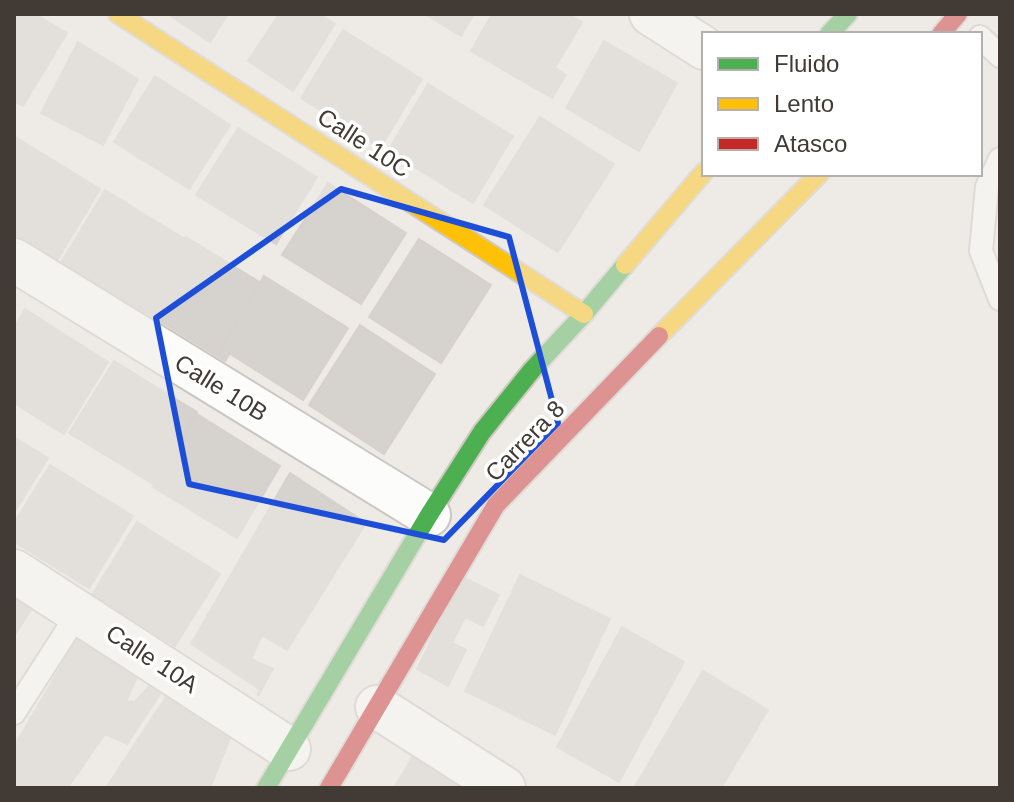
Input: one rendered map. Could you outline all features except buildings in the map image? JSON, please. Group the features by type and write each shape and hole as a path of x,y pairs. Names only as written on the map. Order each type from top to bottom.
{"main road":[{"name":"Calle 10C","path":"118,14 584,314"},
{"path":"831,32 848,14"},
{"path":"943,32 957,15"},
{"name":"Carrera 8","path":"266,788 482,432 702,174"},
{"name":"Carrera 8","path":"329,788 496,505 817,176"}],"street":[{"path":"651,14 702,47"},
{"name":"Calle 10B","path":"14,260 429,515"},
{"name":"Calle 10A","path":"14,571 289,749"},
{"path":"377,707 504,788"}],"lane":[{"path":"957,15 974,32"},
{"path":"982,40 1000,56"},
{"path":"1000,159 987,187 981,251 1000,299"},
{"path":"14,713 79,612"}],"highlighted area":[{"path":"341,189 509,237 558,423 444,540 189,484 156,318"}],"traffic: fast":[{"path":"831,32 848,14"},
{"path":"266,788 482,432 625,265"}],"traffic: slow":[{"path":"118,14 584,314"},
{"path":"625,265 702,174"},
{"path":"659,336 817,176"}],"traffic: jam":[{"path":"943,32 958,14"},
{"path":"329,788 496,505 659,336"}]}
